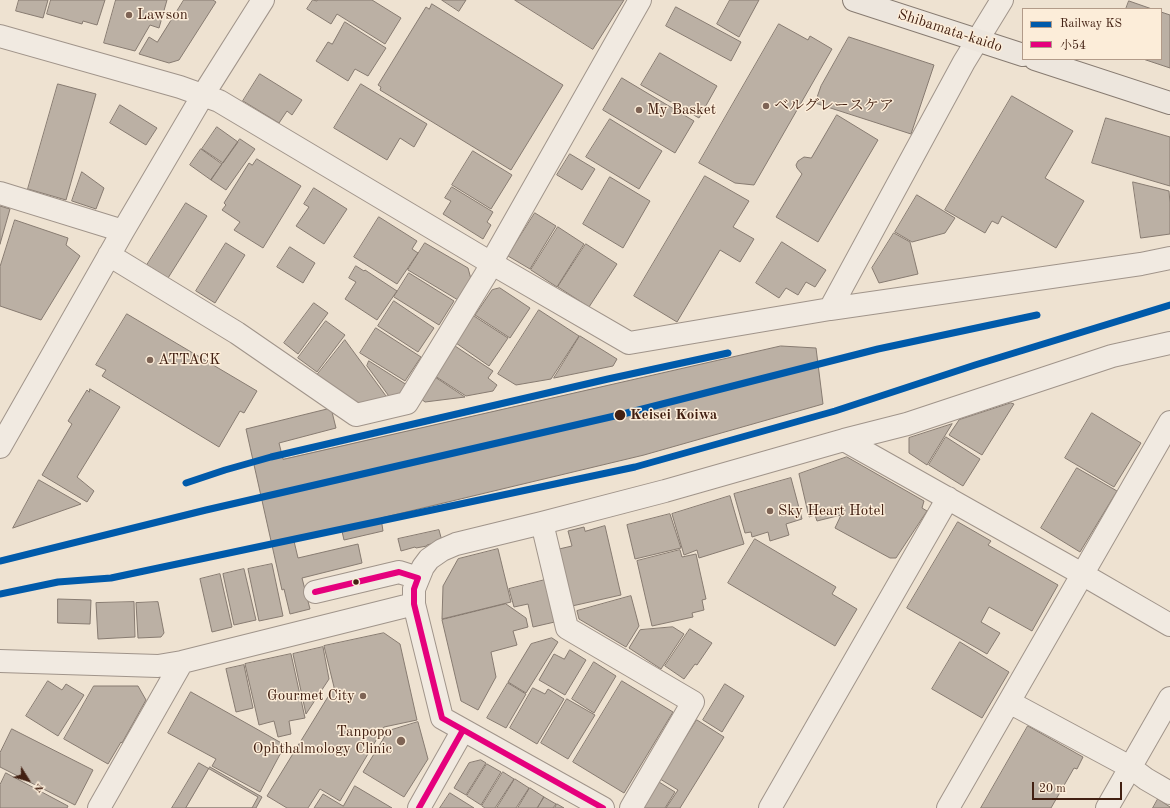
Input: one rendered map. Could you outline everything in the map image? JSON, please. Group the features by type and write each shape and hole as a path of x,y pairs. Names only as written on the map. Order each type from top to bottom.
{"main road":[{"name":"Shibamata-kaido","path":"854,0 1022,55"},
{"path":"1038,60 1170,104"}],"street":[{"path":"0,447 109,255 203,95 263,0"},
{"path":"109,255 236,333 356,415 407,403 486,274 640,0"},
{"path":"830,309 977,40 1002,0"},
{"path":"0,36 219,101 491,263 629,343 830,309 1141,264 1170,258"},
{"path":"0,192 123,231"},
{"path":"599,807 442,718 414,604 414,589 423,566 430,559 442,550 456,544 542,523 907,424 1112,356 1170,344"},
{"path":"948,808 1170,422"},
{"path":"844,440 1170,625"},
{"path":"770,808 948,498"},
{"path":"542,523 567,628 696,698 630,808"},
{"path":"315,592 399,572 418,578"},
{"path":"0,661 158,666 182,662 414,604"},
{"path":"98,808 182,662"},
{"path":"1107,808 1170,698"},
{"path":"1009,702 1130,767 1146,779 1170,793"},
{"path":"419,808 463,730"}],"building":[{"path":"19,0 48,0 43,18 16,11"},
{"path":"51,0 105,0 97,25 83,21 82,24 47,14"},
{"path":"116,0 167,0 159,28 150,25 135,51 104,43"},
{"path":"184,0 213,0 216,2 179,60 169,63 139,54 149,37 157,42"},
{"path":"313,0 372,0 401,18 385,44 337,14 331,24 307,9"},
{"path":"442,0 466,0 459,11"},
{"path":"515,0 624,0 593,49"},
{"path":"730,0 759,0 739,37 717,24"},
{"path":"1129,1 1149,8 1126,8"},
{"path":"432,4 563,85 511,170 380,90 381,87 378,85 426,7 429,9"},
{"path":"676,7 741,42 731,61 666,26"},
{"path":"1162,12 1170,15 1170,68 1146,60 1162,60"},
{"path":"345,22 386,48 368,76 355,69 348,81 316,61 328,42 332,44"},
{"name":"ベルグレースケア","path":"779,24 808,40 810,36 832,49 754,185 735,183 699,163"},
{"path":"849,37 934,65 911,134 815,103 821,86"},
{"path":"660,53 717,86 699,118 641,85"},
{"path":"260,74 302,100 292,115 287,111 279,123 243,101"},
{"path":"622,78 694,121 675,153 603,110"},
{"path":"58,84 96,94 66,200 28,189"},
{"path":"361,84 427,124 414,147 400,138 387,160 334,128"},
{"path":"1012,96 1073,131 1045,178 1084,201 1056,248 1002,216 998,224 992,221 985,233 945,210"},
{"path":"120,105 157,128 146,145 110,123"},
{"path":"837,115 878,140 818,242 776,217 802,174 796,165 798,161 804,157 811,158"},
{"path":"1106,118 1170,137 1170,186 1092,163"},
{"path":"610,119 662,151 639,189 586,157"},
{"path":"217,127 238,142 223,163 202,149"},
{"path":"240,139 255,149 226,190 211,180"},
{"path":"201,149 222,164 211,180 190,165"},
{"path":"473,151 512,175 491,209 452,185"},
{"path":"570,154 595,169 582,190 557,175"},
{"path":"257,159 301,186 263,248 234,230 240,222 222,210 226,205 224,203 249,163 252,165"},
{"path":"82,172 104,188 96,209 72,201"},
{"path":"705,176 749,201 733,227 754,239 740,262 720,250 677,322 634,296"},
{"path":"610,177 650,201 623,248 583,224"},
{"path":"1133,182 1169,191 1170,234 1141,238"},
{"path":"452,187 493,212 487,222 491,225 483,239 443,214 451,201 445,198"},
{"path":"314,188 347,209 324,244 296,226 309,207 304,204"},
{"path":"917,195 955,218 945,233 912,242 895,232"},
{"path":"186,203 207,216 168,278 147,265"},
{"path":"0,206 10,209 0,244"},
{"path":"535,213 556,226 530,269 508,256"},
{"path":"379,217 417,241 412,249 418,253 397,284 354,257"},
{"path":"15,220 68,238 66,245 80,256 41,320 0,306 0,267"},
{"path":"558,227 584,244 557,287 531,270"},
{"path":"894,233 910,242 918,274 879,283 872,268"},
{"path":"782,242 826,270 815,287 806,282 798,295 786,288 779,298 756,283"},
{"path":"226,243 245,255 215,303 196,291"},
{"path":"425,243 468,268 471,279 458,300 408,270"},
{"path":"586,244 617,264 589,307 558,287"},
{"path":"290,247 315,263 303,283 277,267"},
{"path":"356,266 364,271 365,270 397,291 377,320 345,299 356,282 349,278"},
{"path":"409,273 454,301 439,325 394,297"},
{"path":"500,288 530,308 510,338 475,315 492,290"},
{"path":"394,301 434,328 418,352 378,326"},
{"path":"314,303 328,313 298,354 284,343"},
{"path":"539,310 579,336 551,379 516,385 498,374"},
{"path":"127,314 257,391 244,413 240,411 219,447 102,376 106,370 96,365"},
{"path":"474,316 508,338 489,366 456,343"},
{"path":"326,321 345,335 317,372 298,358"},
{"path":"376,328 421,357 405,381 360,353"},
{"path":"580,336 617,359 613,366 554,378"},
{"path":"345,340 386,396 383,399 355,406 317,375"},
{"path":"455,346 493,371 488,378 497,385 493,391 466,396 435,376"},
{"path":"781,346 816,348 823,404 644,455 381,518 383,531 344,540 341,527 293,537 298,558 358,544 362,563 302,578 310,609 290,614 284,589 282,590 246,429 331,408 336,428 279,443 283,459"},
{"path":"369,361 407,385 400,397 391,399 367,366"},
{"path":"435,377 465,397 425,402 420,398"},
{"path":"90,389 120,407 77,477 94,491 87,502 42,475 72,424 68,421 87,390 89,392"},
{"path":"1011,403 1014,404 982,455 949,435 959,420"},
{"path":"1092,413 1141,443 1114,487 1065,458"},
{"path":"952,424 927,465 909,453 909,438"},
{"path":"946,437 980,459 963,486 929,465"},
{"path":"847,457 924,501 922,508 927,511 896,558 890,558 835,528 841,515 817,521 815,515 809,517 799,474"},
{"path":"1077,468 1117,491 1080,552 1041,528"},
{"path":"791,478 802,519 786,524 789,535 770,541 768,532 752,537 751,532 745,533 734,494"},
{"path":"39,480 81,504 13,528"},
{"path":"730,496 744,544 699,558 697,550 684,555 672,514"},
{"path":"670,514 681,548 635,559 627,525"},
{"path":"958,522 991,541 988,545 1058,585 1032,631 989,607 981,622 1000,633 987,654 907,608"},
{"path":"605,526 621,595 572,606 559,549 572,546 568,531 584,527 585,531"},
{"path":"439,530 442,541 427,546 415,547 401,551 398,539"},
{"path":"755,539 836,587 832,594 857,609 835,646 728,583"},
{"path":"498,549 511,602 442,619 443,586 458,559"},
{"path":"680,550 682,557 696,554 706,599 702,600 704,610 692,613 693,617 652,626 637,561"},
{"path":"272,564 283,616 259,621 248,569"},
{"path":"244,569 256,620 234,625 223,574"},
{"path":"220,574 232,627 212,632 200,579"},
{"path":"549,579 559,621 533,627 528,604 514,607 509,589"},
{"path":"631,596 639,626 626,647 579,619 577,611"},
{"path":"58,599 91,600 90,624 58,623"},
{"path":"134,602 135,637 98,639 96,603"},
{"path":"158,602 164,633 161,637 138,638 136,603"},
{"path":"506,604 526,618 528,627 513,631 517,645 491,652 496,677 478,710 461,701 442,620"},
{"path":"673,627 684,634 661,669 629,648 640,630"},
{"path":"690,629 712,643 697,665 695,664 684,679 665,666"},
{"path":"384,633 400,644 417,720 384,727 340,801 320,789 308,808 287,808 267,796 334,687 324,646"},
{"path":"552,638 558,642 526,693 508,682 531,644"},
{"path":"960,642 1009,672 982,718 932,689"},
{"path":"323,647 329,679 306,714 293,654"},
{"path":"570,650 586,660 565,695 539,680 554,654 564,659"},
{"path":"291,654 305,718 289,721 291,734 278,737 274,721 259,725 245,664"},
{"path":"594,662 616,676 594,713 572,699"},
{"path":"244,665 253,708 236,712 226,669"},
{"path":"48,681 62,690 66,684 84,695 58,736 26,716"},
{"path":"622,681 673,712 624,793 573,762"},
{"path":"508,683 526,694 506,728 487,718"},
{"path":"725,684 744,696 722,732 703,720"},
{"path":"94,686 138,686 146,700 122,743 121,742 108,764 64,739"},
{"path":"533,688 545,694 548,689 564,699 537,744 510,728"},
{"path":"191,692 285,745 260,792 212,766 216,759 168,733"},
{"path":"567,699 595,715 568,759 541,743"},
{"path":"697,720 724,737 680,808 666,808 678,790 660,779"},
{"path":"418,722 428,759 404,797 363,772 388,731"},
{"path":"1028,726 1083,757 1077,769 1074,768 1051,808 981,808"},
{"path":"12,729 93,770 75,805 0,767 0,753"},
{"path":"481,760 486,763 466,795 454,788 469,763"},
{"path":"199,763 258,797 252,808 172,808"},
{"path":"487,764 501,772 481,805 467,796"},
{"path":"210,767 262,797 256,808 186,808"},
{"path":"503,772 514,779 495,808 485,808 482,806"},
{"path":"6,773 68,806 67,808 0,808 0,785"},
{"path":"515,779 529,788 516,808 497,808"},
{"path":"659,782 675,792 665,808 645,808 643,806"},
{"path":"355,786 392,808 314,808 323,794 343,806"},
{"path":"530,788 544,797 537,808 518,808"},
{"path":"450,793 474,808 440,808"},
{"path":"544,797 556,804 553,808 538,808"},
{"path":"1158,799 1170,807 1170,808 1153,808"},
{"path":"557,804 564,808 555,808"}],"rail line":[{"name":"KS","path":"0,594 58,582 111,578 635,467 835,411 975,365 1170,305"},
{"name":"KS","path":"0,561 206,510 619,415 878,349 1037,315"},
{"name":"KS","path":"186,483 271,457 608,379 728,353"}],"transit line":[{"name":"小54","path":"315,592 399,572 418,578"},
{"name":"小54","path":"418,578 414,589 414,604 442,718 603,808"},
{"name":"小54","path":"419,808 463,730"}],"place":[{"name":"Lawson","path":"129,15"},
{"name":"ベルグレースケア","path":"766,106"},
{"name":"My Basket","path":"639,110"},
{"name":"ATTACK","path":"150,360"},
{"name":"Keisei Koiwa","path":"620,415"},
{"name":"Sky Heart Hotel","path":"770,511"},
{"name":"Gourmet City","path":"363,696"},
{"name":"Tanpopo Ophthalmology Clinic","path":"401,741"}]}
